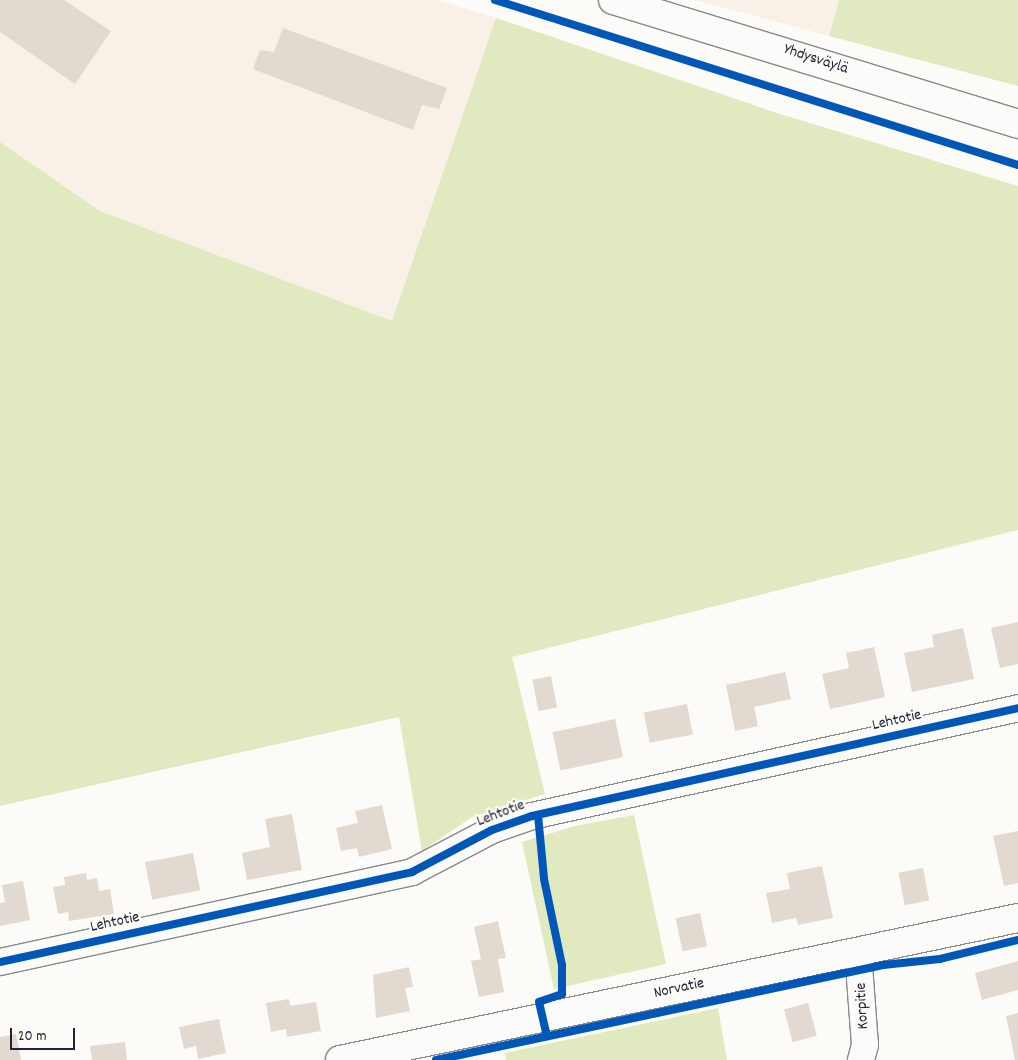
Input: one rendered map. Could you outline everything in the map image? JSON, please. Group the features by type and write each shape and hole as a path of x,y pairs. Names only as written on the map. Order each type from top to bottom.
{"main road":[{"name":"Yhdysväylä","path":"613,0 1018,124"},
{"name":"Norvatie","path":"340,1060 1018,918"}],"street":[{"name":"Lehtotie","path":"0,962 412,872 492,830 532,816 1018,708"},
{"name":"Korpitie","path":"858,952 865,1046 861,1060"}],"shaded area":[{"path":"0,0 437,0 496,18 392,321 100,211 0,142"},
{"path":"695,0 839,0 829,36"}],"green space":[{"path":"839,0 1018,0 1018,86 829,36"},
{"path":"496,18 780,114 1018,186 1018,530 512,657 545,794 472,817 422,851 399,717 0,806 0,142 100,211 392,321"},
{"path":"634,815 666,964 554,989 522,842 575,826"},
{"path":"718,1008 727,1060 506,1060 505,1053"}],"building":[{"path":"0,0 64,0 111,31 75,84 0,32"},
{"path":"283,28 447,88 439,109 422,105 413,130 253,69 260,50 274,52"},
{"path":"1018,622 1018,664 1000,668 991,628"},
{"path":"963,628 974,679 912,692 904,653 934,647 932,635"},
{"path":"874,647 885,697 830,709 822,674 849,668 846,653"},
{"path":"785,672 791,699 754,707 758,726 735,731 726,685"},
{"path":"551,676 557,707 538,711 532,680"},
{"path":"687,704 693,734 650,743 644,712"},
{"path":"615,719 623,757 561,770 552,732"},
{"path":"382,805 392,849 359,857 357,848 341,851 336,828 358,823 355,811"},
{"path":"292,814 302,870 247,880 242,853 270,847 265,819"},
{"path":"1018,831 1018,883 1004,886 993,836"},
{"path":"193,853 200,890 152,900 145,862"},
{"path":"822,866 833,918 798,925 796,918 772,923 766,893 790,889 787,873"},
{"path":"923,868 929,900 905,905 898,873"},
{"path":"86,873 87,880 97,878 99,891 110,889 114,914 69,921 68,912 58,914 53,887 65,885 64,877"},
{"path":"23,881 30,920 0,926 0,903 5,902 2,885"},
{"path":"700,913 707,946 683,951 676,918"},
{"path":"498,921 506,958 498,959 504,992 479,997 471,961 481,959 474,927"},
{"path":"1018,961 1018,990 982,1000 975,973"},
{"path":"409,967 413,987 405,988 410,1011 376,1018 373,975"},
{"path":"289,999 290,1006 316,1002 321,1031 287,1037 286,1029 271,1032 266,1003"},
{"path":"808,1003 817,1036 793,1042 784,1009"},
{"path":"1018,1013 1018,1060 1015,1060 1006,1016"},
{"path":"219,1019 226,1053 198,1059 196,1046 184,1049 179,1027"},
{"path":"16,1034 21,1060 0,1060 0,1037"},
{"path":"125,1042 127,1060 92,1060 90,1046"}],"cycle path":[{"path":"495,0 1018,165"},
{"path":"0,962 412,872 492,830 532,816 1018,708"},
{"path":"538,815 544,879 562,965 562,994 539,1002 547,1036"},
{"path":"436,1060 883,965 940,959 1018,940"}]}
